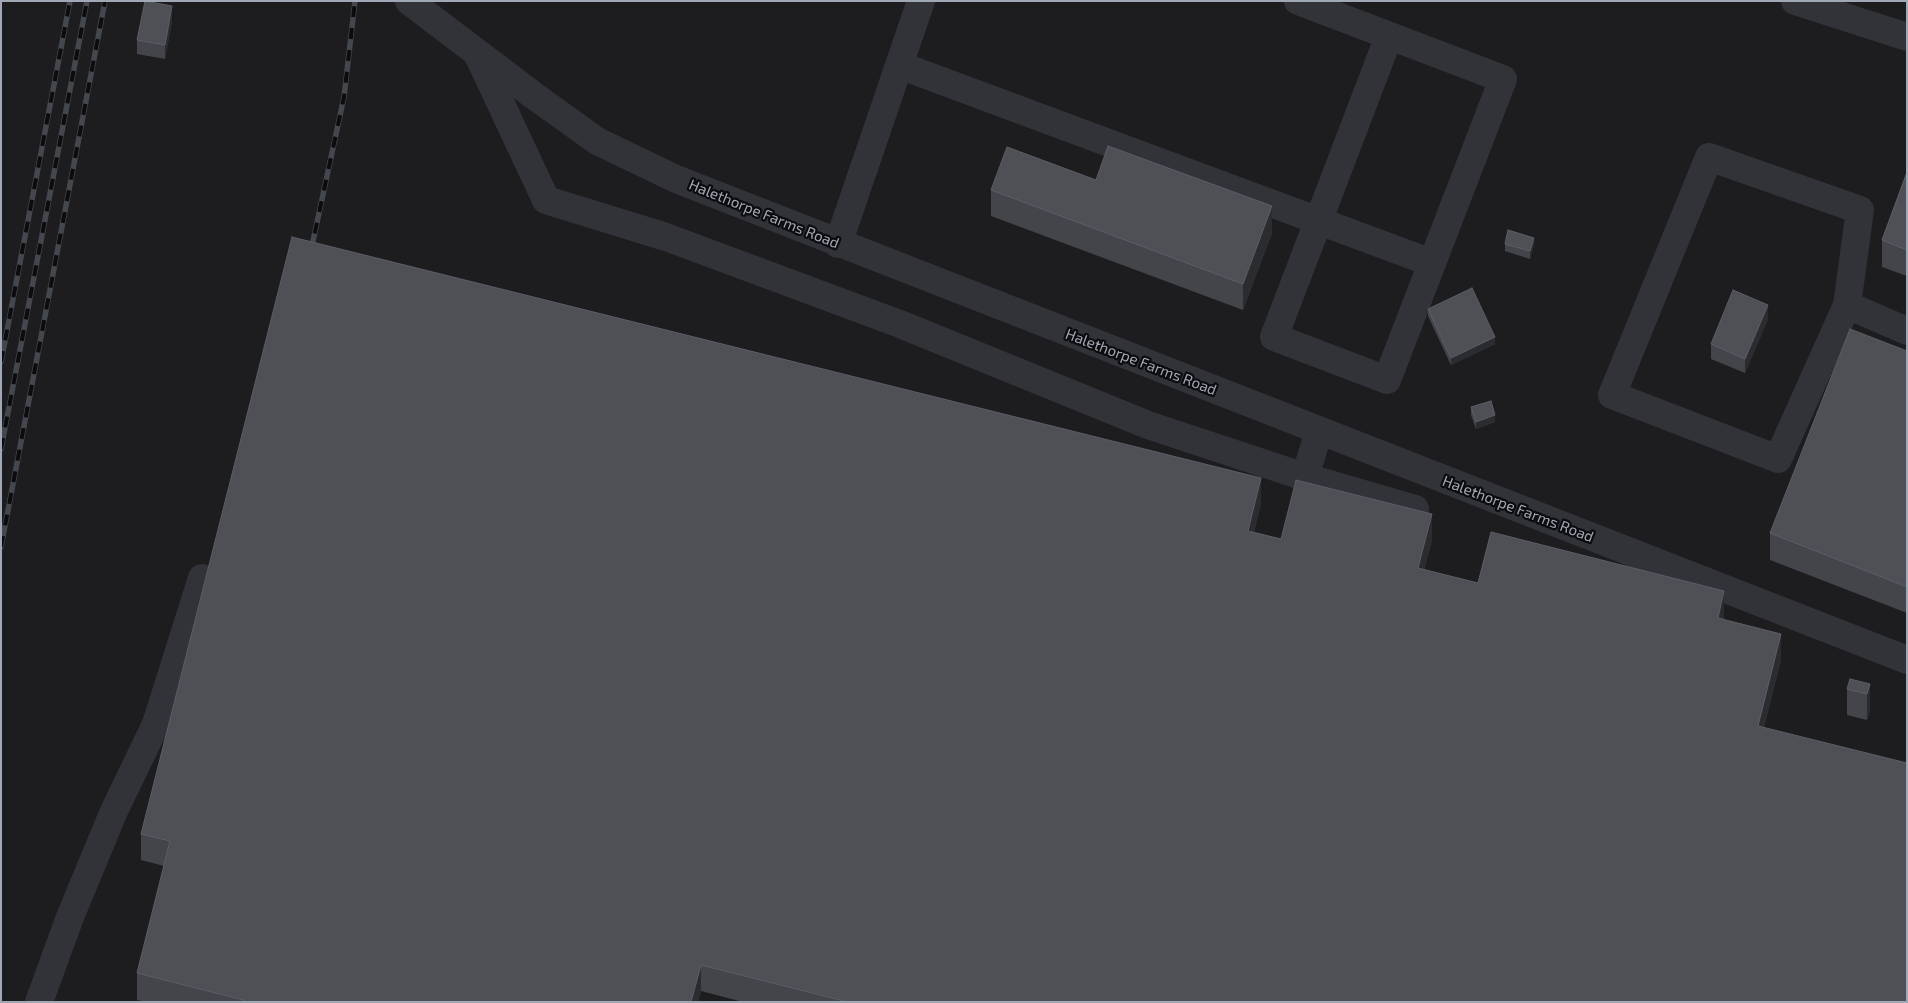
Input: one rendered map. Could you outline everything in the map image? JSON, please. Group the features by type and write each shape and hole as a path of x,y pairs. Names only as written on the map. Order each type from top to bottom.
{"street":[{"name":"Halethorpe Farms Road","path":"408,1 597,141 676,179 838,244 1907,660"},
{"path":"838,244 921,1"},
{"path":"1298,1 1503,79 1387,380 1274,337 1389,36"},
{"path":"1795,1 1907,37"},
{"path":"476,52 538,187 546,200 666,237 900,324 1148,426 1415,509"},
{"path":"899,65 1432,264"},
{"path":"1709,157 1860,210 1847,305 1778,459 1612,395 1709,157"},
{"path":"1847,305 1907,331"},
{"path":"1304,476 1319,431"},
{"path":"39,1002 70,917 114,811 156,724 202,578"}],"shaded area":[{"path":"1,1 1907,1 1907,1002 1,1002"}],"building":[{"path":"145,1 172,6 165,45 137,40"},
{"path":"1108,146 1272,206 1243,284 991,190 1007,147 1096,180"},
{"path":"1907,172 1907,250 1882,240"},
{"path":"1508,230 1534,238 1530,251 1505,244"},
{"path":"292,237 1261,478 1248,531 1281,539 1296,480 1432,514 1418,568 1478,583 1491,532 1724,591 1718,618 1781,634 1758,726 1907,763 1907,1002 848,1002 701,965 691,1002 243,1002 243,1000 137,973 170,841 141,834"},
{"path":"1472,288 1495,337 1451,358 1428,309"},
{"path":"1733,290 1768,305 1745,359 1711,344"},
{"path":"1850,329 1907,351 1907,587 1770,533"},
{"path":"1491,401 1495,415 1476,422 1471,407"},
{"path":"1850,679 1870,684 1867,694 1847,689"}],"railway":[{"path":"1,362 70,1"},
{"path":"1,449 87,1"},
{"path":"1,547 105,1"},
{"path":"310,255 344,97 355,1"}]}
